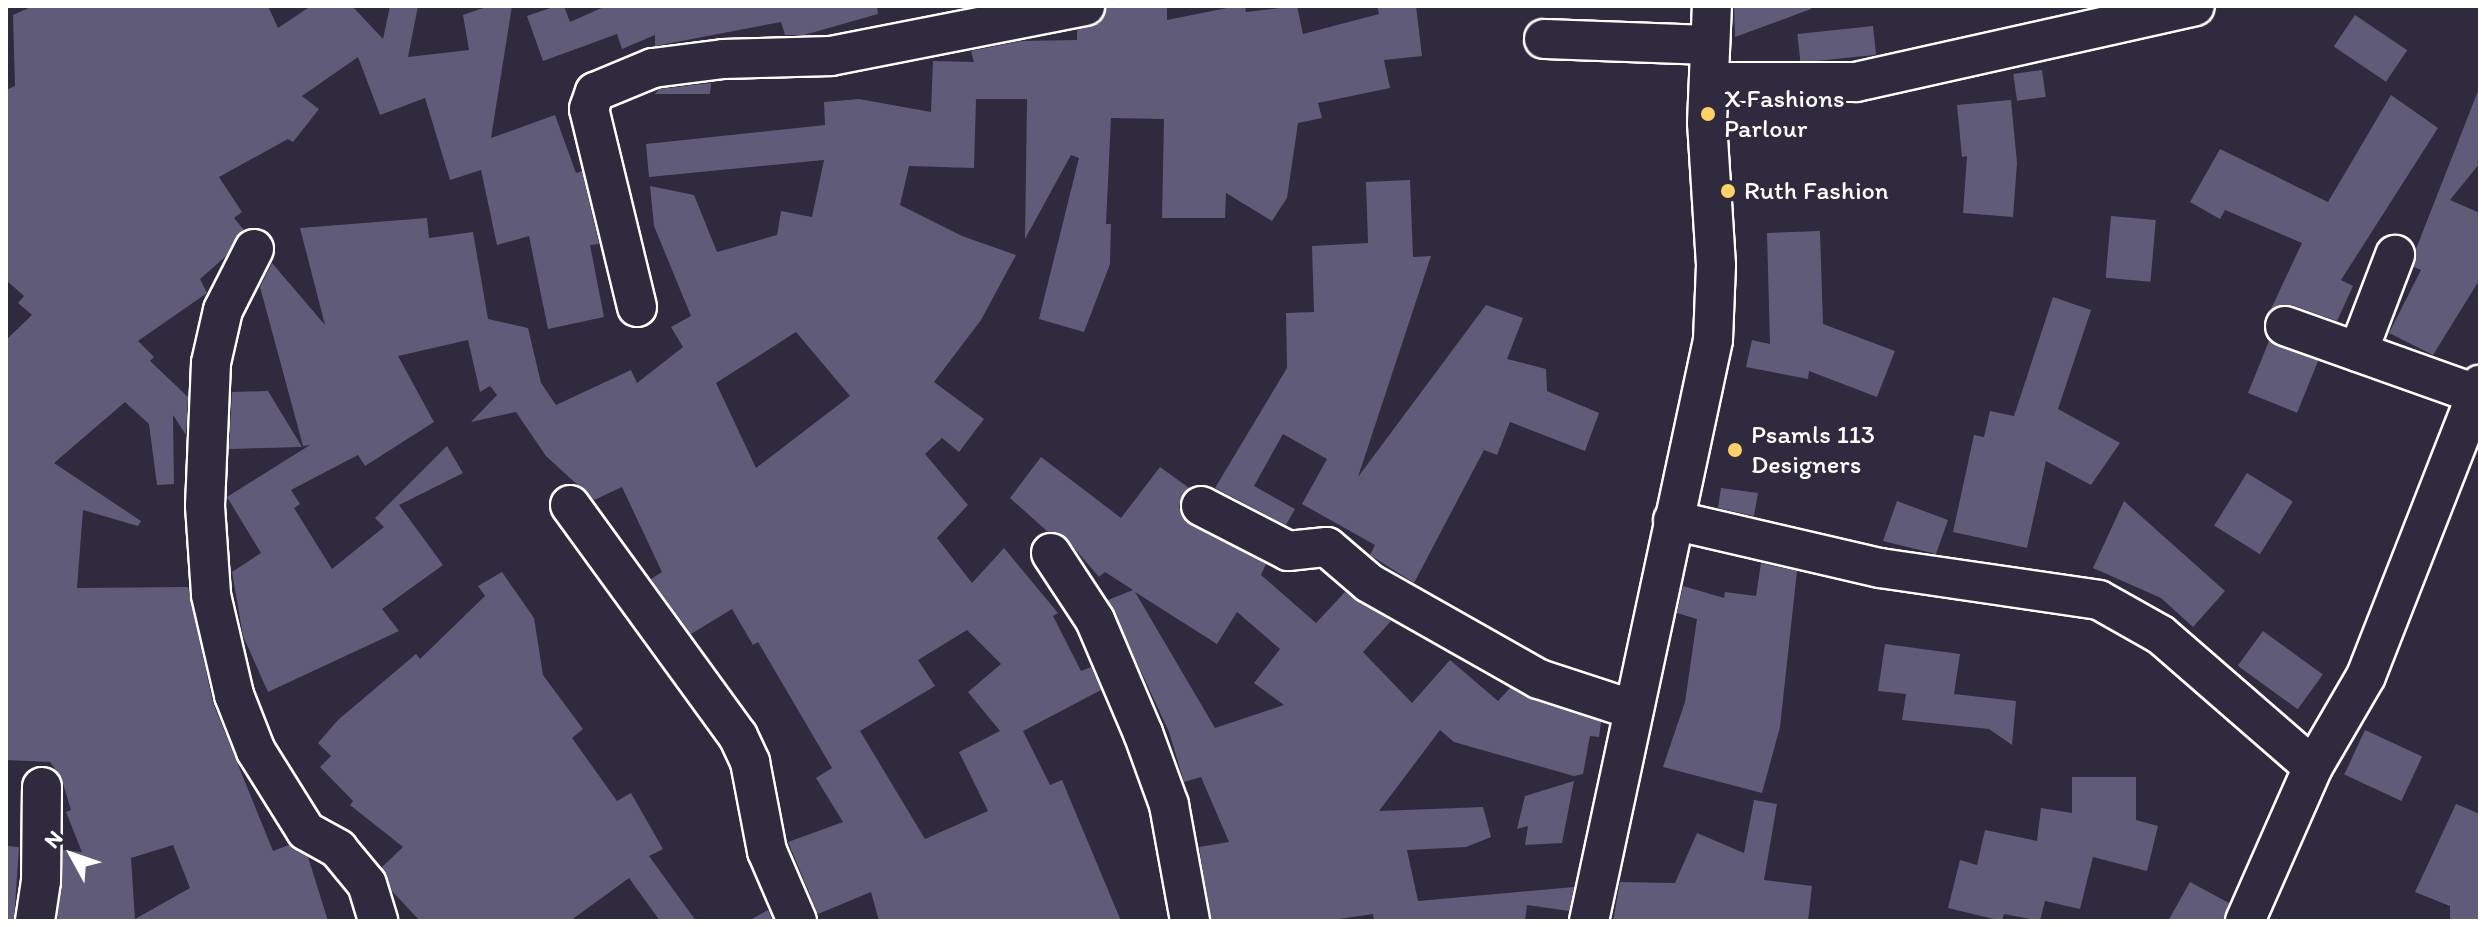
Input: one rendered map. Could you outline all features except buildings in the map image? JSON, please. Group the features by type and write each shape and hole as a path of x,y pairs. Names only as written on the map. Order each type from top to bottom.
{"street":[{"path":"637,307 589,109 595,92 653,68 723,59 831,56 1085,6"},
{"path":"1589,921 1631,709 1713,340 1716,265 1709,192 1712,6"},
{"path":"1544,39 1856,82 2195,6"},
{"path":"254,249 223,310 211,363 205,506 211,595 234,695 256,751 306,831 338,849 367,884 378,921"},
{"path":"2358,352 2395,255"},
{"path":"2245,921 2313,767 2366,676 2478,390 2285,326"},
{"path":"570,505 738,736 750,762 767,851 797,921"},
{"path":"1201,506 1288,551 1327,547 1369,583 1539,679 1631,709"},
{"path":"1673,520 1880,568 2099,600 2161,635 2313,767"},
{"path":"1051,553 1095,620 1143,733 1169,805 1190,921"},
{"path":"35,921 41,881 42,787"}],"place":[{"name":"X Fashions Parlour","path":"1708,114"},
{"name":"Ruth Fashion","path":"1728,191"},
{"name":"Psamls 113 Designers","path":"1735,450"}]}
